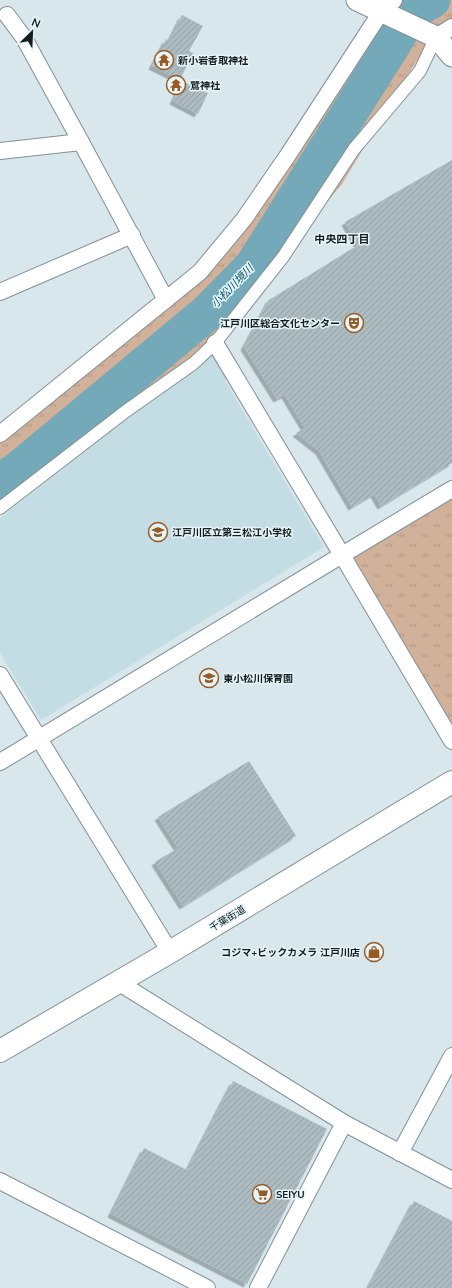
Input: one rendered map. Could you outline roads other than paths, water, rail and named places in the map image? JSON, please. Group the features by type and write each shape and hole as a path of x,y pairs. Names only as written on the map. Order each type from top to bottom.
{"highway":[{"name":"千葉街道","path":"0,1051 170,952 452,782"}],"street":[{"path":"357,0 391,10 437,32 452,56"},
{"path":"0,434 200,272 244,219 391,10"},
{"path":"7,15 24,38 82,142 166,300"},
{"path":"0,508 126,411 194,363 215,343 283,257 354,149 420,70 437,32"},
{"path":"0,151 82,142"},
{"path":"0,292 132,235"},
{"path":"215,343 452,741"},
{"path":"0,762 452,489"},
{"path":"0,675 170,952"},
{"path":"118,982 344,1123 452,1180"},
{"path":"400,1153 452,1056"},
{"path":"258,1288 344,1123"},
{"path":"0,1181 207,1288"}],"waterway":[{"name":"小松川境川","path":"0,482 18,470 208,312 253,266 414,10 432,0"}],"place":[{"name":"新小岩香取神社","path":"164,60"},
{"name":"鷲神社","path":"176,85"},
{"name":"江戸川区総合文化センター","path":"354,323"},
{"name":"江戸川区立第三松江小学校","path":"158,532"},
{"name":"東小松川保育園","path":"209,678"},
{"name":"コジマ+ビックカメラ 江戸川店","path":"374,952"},
{"name":"SEIYU","path":"262,1194"}],"district":[{"name":"中央四丁目","path":"342,239"}]}
